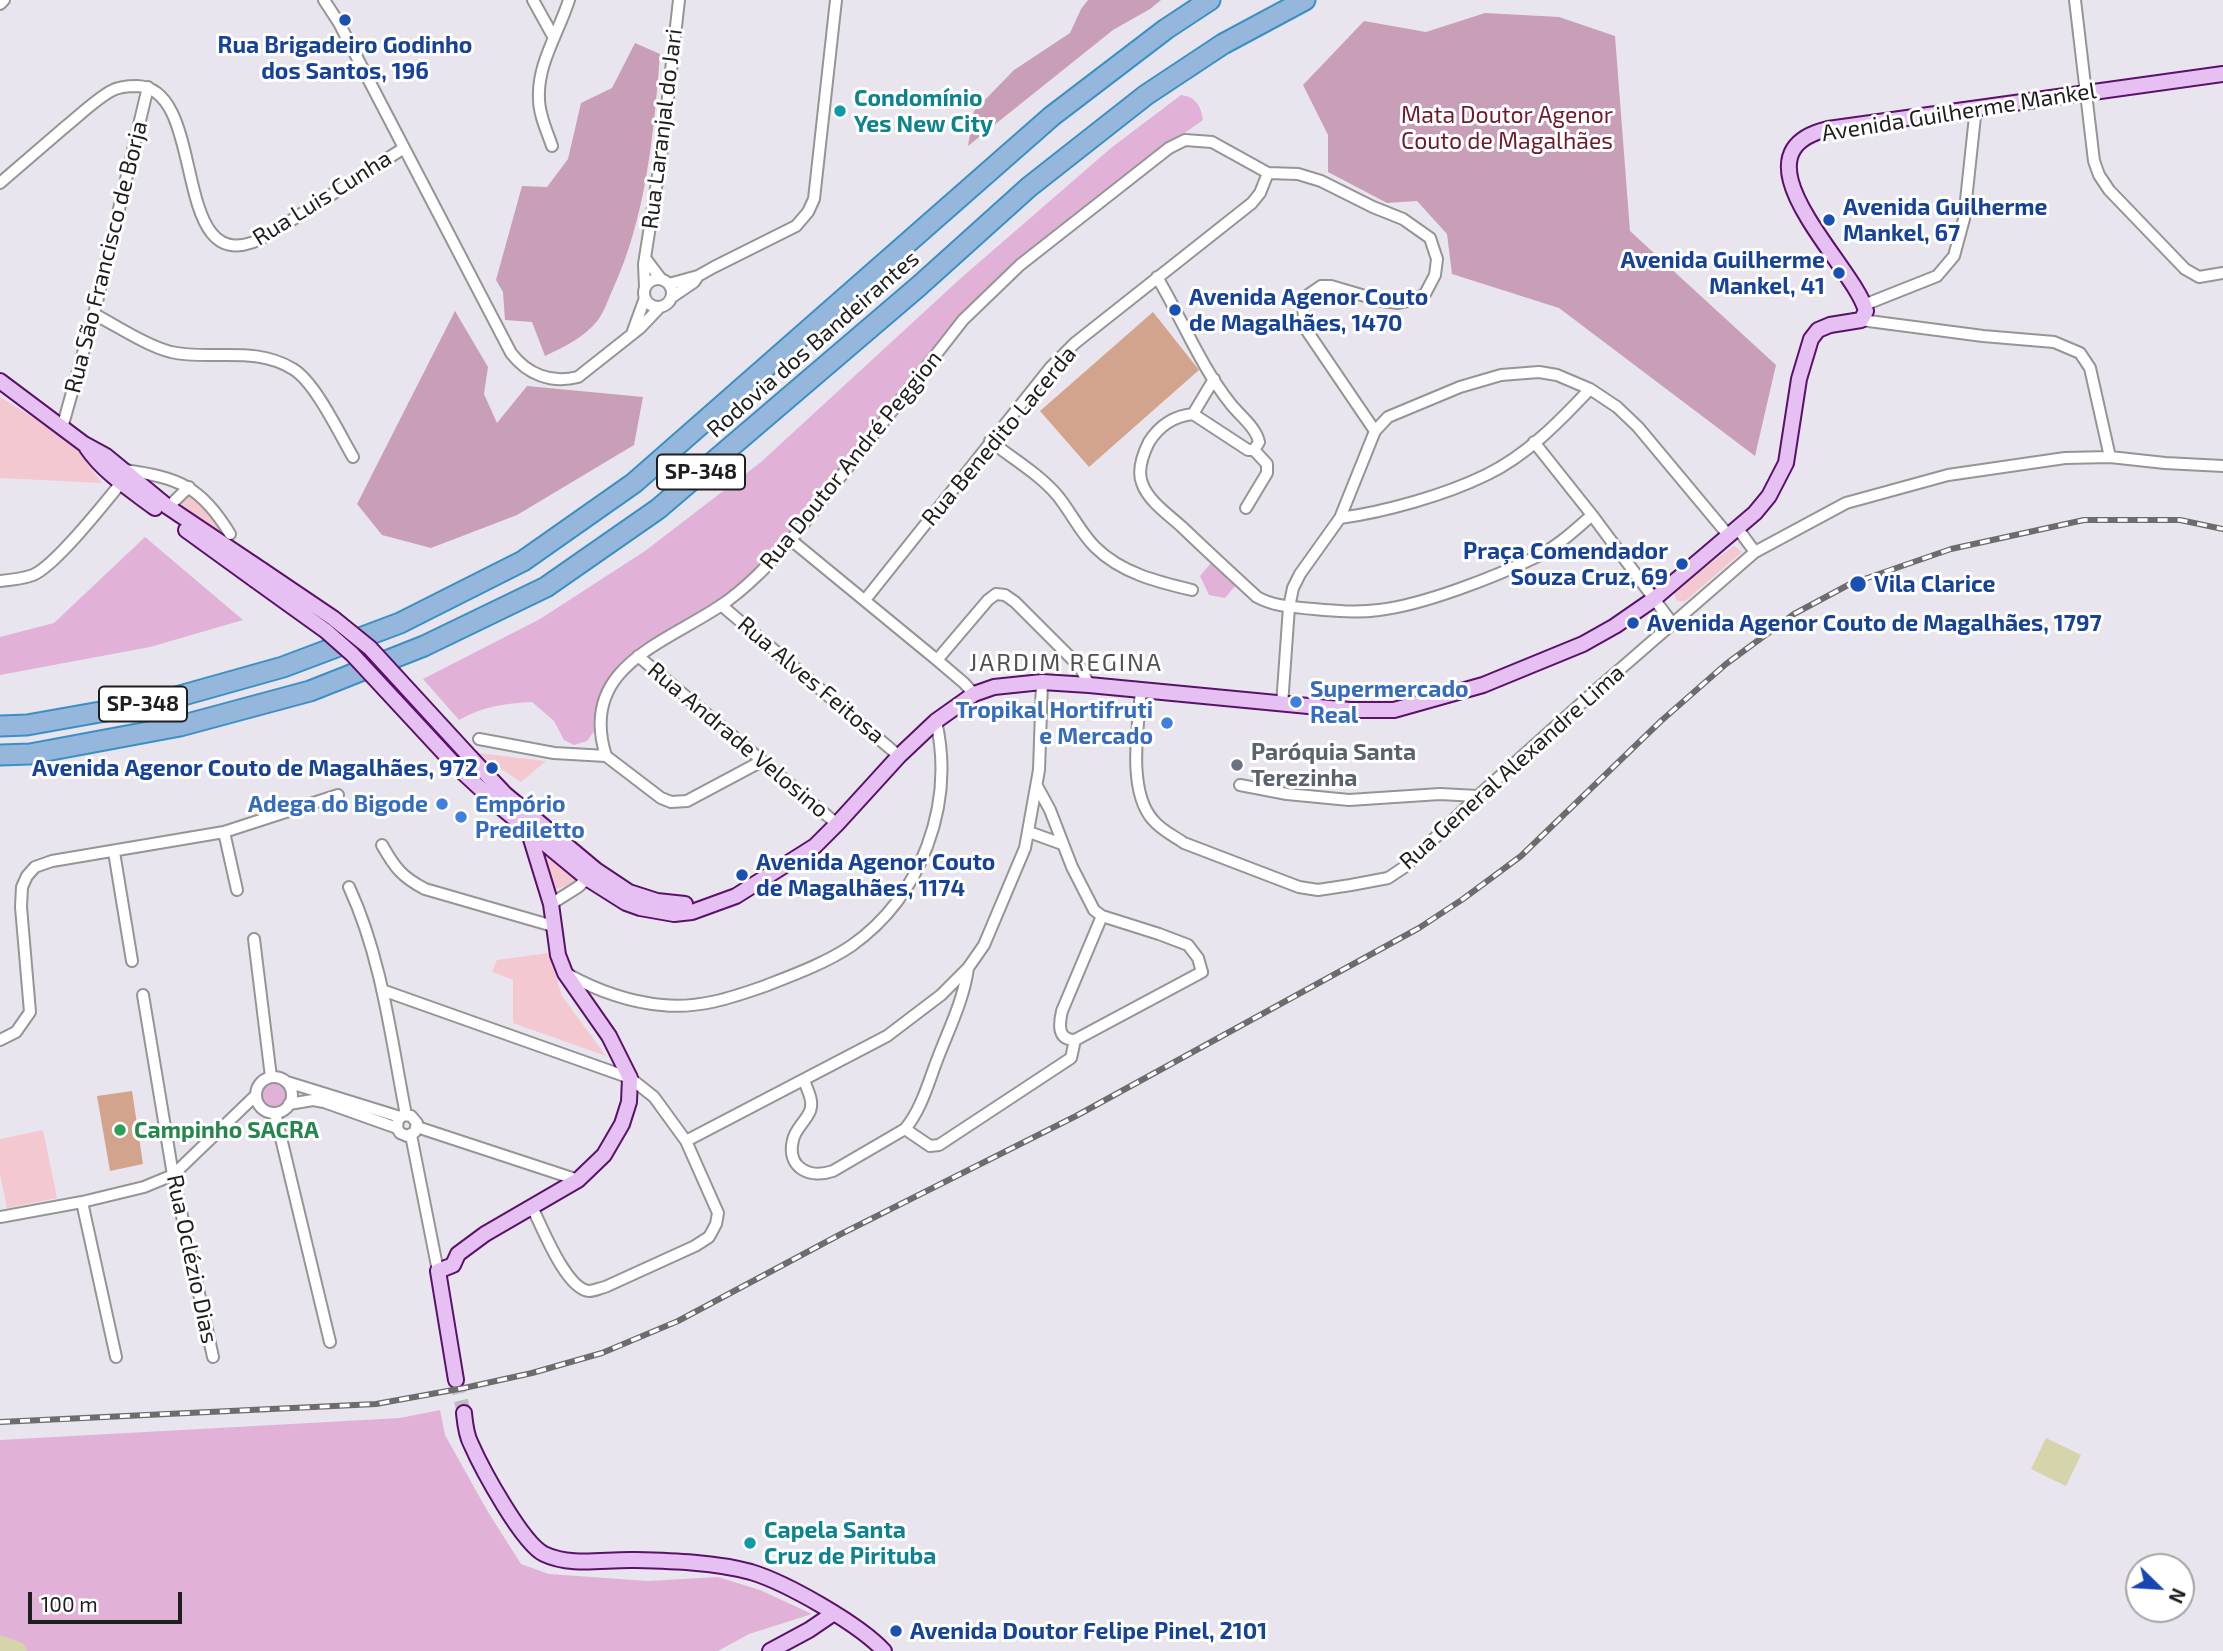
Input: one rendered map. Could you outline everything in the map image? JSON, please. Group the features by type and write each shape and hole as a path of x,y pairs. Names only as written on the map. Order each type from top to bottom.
{"highway":[{"name":"Rodovia dos Bandeirantes","path":"0,726 27,725 162,701 283,667 400,623 523,561 634,483 1052,116 1166,29 1210,0"},
{"name":"Rodovia dos Bandeirantes","path":"0,755 30,754 180,726 310,691 424,646 546,587 658,509 908,295 1029,187 1146,95 1223,44 1305,0"}],"street":[{"path":"0,4 4,0"},
{"path":"324,0 339,23 510,353 522,365 551,379 578,377 698,276"},
{"path":"533,0 554,38"},
{"path":"552,146 539,99 540,83 569,0"},
{"name":"Rua Laranjal do Jari","path":"634,331 645,293 645,258 662,150 679,0"},
{"path":"660,307 651,304 645,293 652,281 698,276 791,229 804,218 811,206 836,0"},
{"path":"2075,0 2094,161 2099,175 2109,190 2193,275 2209,277 2223,273"},
{"name":"Avenida Guilherme Mankel","path":"1864,305 1795,198 1789,166 1794,148 1813,132 2223,74"},
{"path":"0,183 113,90 134,86 148,87"},
{"name":"Rua Luis Cunha","path":"148,87 165,98 180,135 195,197 207,228 220,241 236,247 253,245 404,148"},
{"name":"Rua São Francisco de Borja","path":"62,428 94,314 148,87"},
{"path":"1861,320 1866,311 1864,305 1937,276 1954,256 1964,219 1976,107"},
{"name":"Rua Doutor André Peggion","path":"606,755 601,740 602,707 612,681 638,656 721,605 763,570 790,540 963,320 1020,265 1169,148 1185,140 1212,142 1268,173"},
{"path":"1268,173 1298,174 1321,181 1418,227 1430,238 1436,249 1437,259 1431,285 1424,294 1413,300 1398,303 1382,301 1331,286 1313,290 1305,300 1302,317 1305,328 1375,431"},
{"name":"Rua Benedito Lacerda","path":"865,600 1050,368 1075,343 1252,203 1260,193 1268,173"},
{"name":"Rua Laranjal do Jari","path":"645,258 665,281"},
{"path":"1157,277 1214,379 1258,438 1258,446 1254,450"},
{"path":"665,281 672,288 672,297"},
{"path":"94,314 169,351 192,355 246,355 268,359 293,369 309,384 353,457"},
{"path":"122,476 259,575 333,618 370,648 535,828 592,874 628,892 675,904 714,903 752,887 815,846 936,721 974,694 1003,685 1042,682 1089,685 1282,705 1394,710 1483,685 1583,644 1615,626 1654,598 1733,532 1769,496 1786,463 1799,379 1811,339 1818,330 1830,325 1861,320 2054,342 2080,353 2090,368 2110,457"},
{"path":"1282,705 1289,607 1293,588 1340,518 1375,431 1388,417 1460,387 1501,375 1539,372 1557,375 1590,389 1617,407 1638,427 1733,532 1755,552"},
{"path":"1193,414 1214,379"},
{"path":"0,381 84,444 92,457 168,507 259,575 352,654 455,765 519,823 535,828"},
{"path":"1340,518 1375,513 1486,475 1534,442 1565,416 1590,389"},
{"path":"1246,508 1267,473 1267,464 1254,450 1242,447 1193,414 1175,417 1151,439 1140,469 1144,489 1257,597 1270,605 1353,611 1380,610 1419,600 1462,587 1538,556 1571,534 1592,515"},
{"path":"990,441 1048,486 1095,547 1114,563 1147,577 1192,590"},
{"path":"1534,442 1672,623"},
{"name":"Rua General Alexandre Lima","path":"1141,691 1135,759 1140,792 1154,821 1184,843 1299,887 1318,890 1388,878 1406,866 1478,796 1755,552 1846,503 1948,475 2065,458 2110,457 2223,466"},
{"path":"0,580 20,579 36,574 58,555 122,476 153,474 189,487 218,515 230,534"},
{"path":"168,507 189,487"},
{"path":"790,540 937,660 974,694"},
{"path":"937,660 988,600 996,594 1005,595 1037,622 1080,667 1089,685"},
{"name":"Rua Alves Feitosa","path":"721,605 900,756"},
{"name":"Rua Andrade Velosino","path":"638,656 837,824"},
{"path":"686,1142 887,1036 931,1003 968,968 984,945 1019,865 1029,832 1037,786 1042,682"},
{"path":"565,973 589,986 634,1001 687,1006 721,1001 793,975 849,947 868,933 894,906 920,866 933,830 940,798 941,751 936,721"},
{"path":"479,739 554,752 606,755 661,798 679,803 762,761"},
{"path":"1240,785 1287,794 1349,800 1440,794 1478,796"},
{"path":"1037,786 1094,910 1102,916 1188,945 1198,958 1202,972 1075,1040 1064,1037 1059,1024 1102,916"},
{"path":"0,1040 16,1031 30,1012 21,906 22,887 35,867 224,832 338,795"},
{"path":"519,823 534,852"},
{"path":"438,1271 453,1265 458,1254 485,1234 578,1181 604,1155 622,1124 629,1102 630,1078 609,1036 565,973 558,955 551,904 531,839 535,828"},
{"path":"224,832 237,890"},
{"path":"1029,832 1062,844"},
{"path":"382,845 396,869 407,880 425,889 553,926"},
{"path":"114,852 132,961"},
{"path":"551,904 592,874"},
{"path":"349,887 363,916 382,990 403,1135 414,1131 578,1181"},
{"path":"254,939 271,1077"},
{"path":"804,1080 812,1101 810,1113 793,1140 793,1157 799,1167 810,1174 821,1175 833,1171 905,1129 912,1121 923,1097 959,1003 968,968"},
{"path":"382,990 630,1078 654,1097 686,1142 718,1213 709,1237 695,1246 605,1287 589,1291 576,1286 567,1275 532,1208"},
{"name":"Rua Oclézio Dias","path":"143,995 173,1175 213,1357"},
{"path":"905,1129 930,1146 939,1145 1071,1058 1075,1040"},
{"path":"0,1217 145,1187 173,1175 234,1113 256,1095 260,1083 271,1077 401,1120"},
{"path":"256,1095 264,1110 281,1112 289,1104 292,1093 287,1082"},
{"path":"289,1104 318,1100 401,1120 415,1120 414,1131 456,1380"},
{"path":"275,1113 330,1342"},
{"path":"82,1202 116,1357"},
{"path":"464,1413 470,1442 533,1548 562,1561 643,1560 730,1568 753,1573 834,1613 884,1651"},
{"path":"770,1651 834,1613"}],"shaded area":[{"path":"1181,95 1197,103 1203,120 1017,261 990,287 959,319 914,379 760,567 719,602 635,652 620,665 608,679 602,692 596,729 587,741 574,745 564,740 554,721 532,702 494,706 459,720 423,679 540,619 645,551 761,462 961,278 1111,148"},
{"path":"1153,312 1199,370 1089,467 1040,411"},
{"path":"0,397 70,440 102,483 0,478"},
{"path":"187,492 203,502 226,537 225,542 179,506 176,502"},
{"path":"145,537 243,620 150,647 0,675 0,637 54,623"},
{"path":"1734,546 1742,552 1684,602 1676,600 1674,591"},
{"path":"1211,563 1236,585 1225,598 1209,595 1200,576"},
{"path":"477,753 546,761 521,782"},
{"path":"544,850 575,876 574,882 558,889 552,887"},
{"path":"549,953 562,996 606,1056 513,1023 513,980 492,972 497,960"},
{"path":"275,1081 285,1085 289,1095 285,1105 275,1109 265,1105 261,1095 265,1085"},
{"name":"Campinho SACRA","path":"132,1091 143,1164 110,1171 97,1096"},
{"path":"43,1130 57,1198 7,1208 0,1174 0,1139"},
{"path":"440,1410 445,1435 521,1564 549,1574 648,1581 718,1577 760,1590 812,1614 749,1634 718,1651 0,1651 0,1440 400,1418"},
{"path":"2046,1438 2081,1455 2066,1486 2031,1469"}],"green space":[{"path":"1088,0 1161,0 1113,30 968,146 974,111 1014,70 1070,33"},
{"name":"Mata Doutor Agenor Couto de Magalhães","path":"1485,13 1559,17 1615,36 1630,231 1776,365 1755,456 1559,308 1452,274 1447,234 1417,201 1387,203 1328,172 1328,135 1303,85 1364,21 1426,32"},
{"path":"635,43 660,54 651,144 633,235 624,263 598,320 581,336 545,356 532,322 505,320 503,292 496,280 522,186 547,187 568,159 581,103 612,88"},
{"path":"455,311 488,367 484,394 497,423 527,386 643,397 634,445 517,515 431,548 382,535 357,504"}],"waterway":[{"path":"0,1645 17,1651"}],"tunnel":[{"path":"456,1380 464,1413"}],"railway":[{"path":"0,1422 376,1404 532,1373 602,1353 678,1321 841,1234 1076,1116 1419,928 1521,856 1661,721 1726,664 1794,614 1850,584 1951,549 2084,520 2180,520 2223,529"}],"place":[{"name":"Rua Brigadeiro Godinho dos Santos, 196","path":"345,20"},
{"name":"Condomínio Yes New City","path":"840,111"},
{"name":"Avenida Guilherme Mankel, 67","path":"1829,220"},
{"name":"Avenida Guilherme Mankel, 41","path":"1839,273"},
{"name":"Avenida Agenor Couto de Magalhães, 1470","path":"1175,310"},
{"name":"Praça Comendador Souza Cruz, 69","path":"1682,564"},
{"name":"Vila Clarice","path":"1858,584"},
{"name":"Avenida Agenor Couto de Magalhães, 1797","path":"1633,623"},
{"name":"Supermercado Real","path":"1296,702"},
{"name":"Tropikal Hortifruti e Mercado","path":"1167,723"},
{"name":"Paróquia Santa Terezinha","path":"1237,765"},
{"name":"Avenida Agenor Couto de Magalhães, 972","path":"492,768"},
{"name":"Adega do Bigode","path":"442,804"},
{"name":"Empório Prediletto","path":"461,817"},
{"name":"Avenida Agenor Couto de Magalhães, 1174","path":"742,875"},
{"name":"Campinho SACRA","path":"120,1130"},
{"name":"Capela Santa Cruz de Pirituba","path":"750,1543"},
{"name":"Avenida Doutor Felipe Pinel, 2101","path":"896,1631"}],"district":[{"name":"JARDIM REGINA","path":"1066,663"}]}
